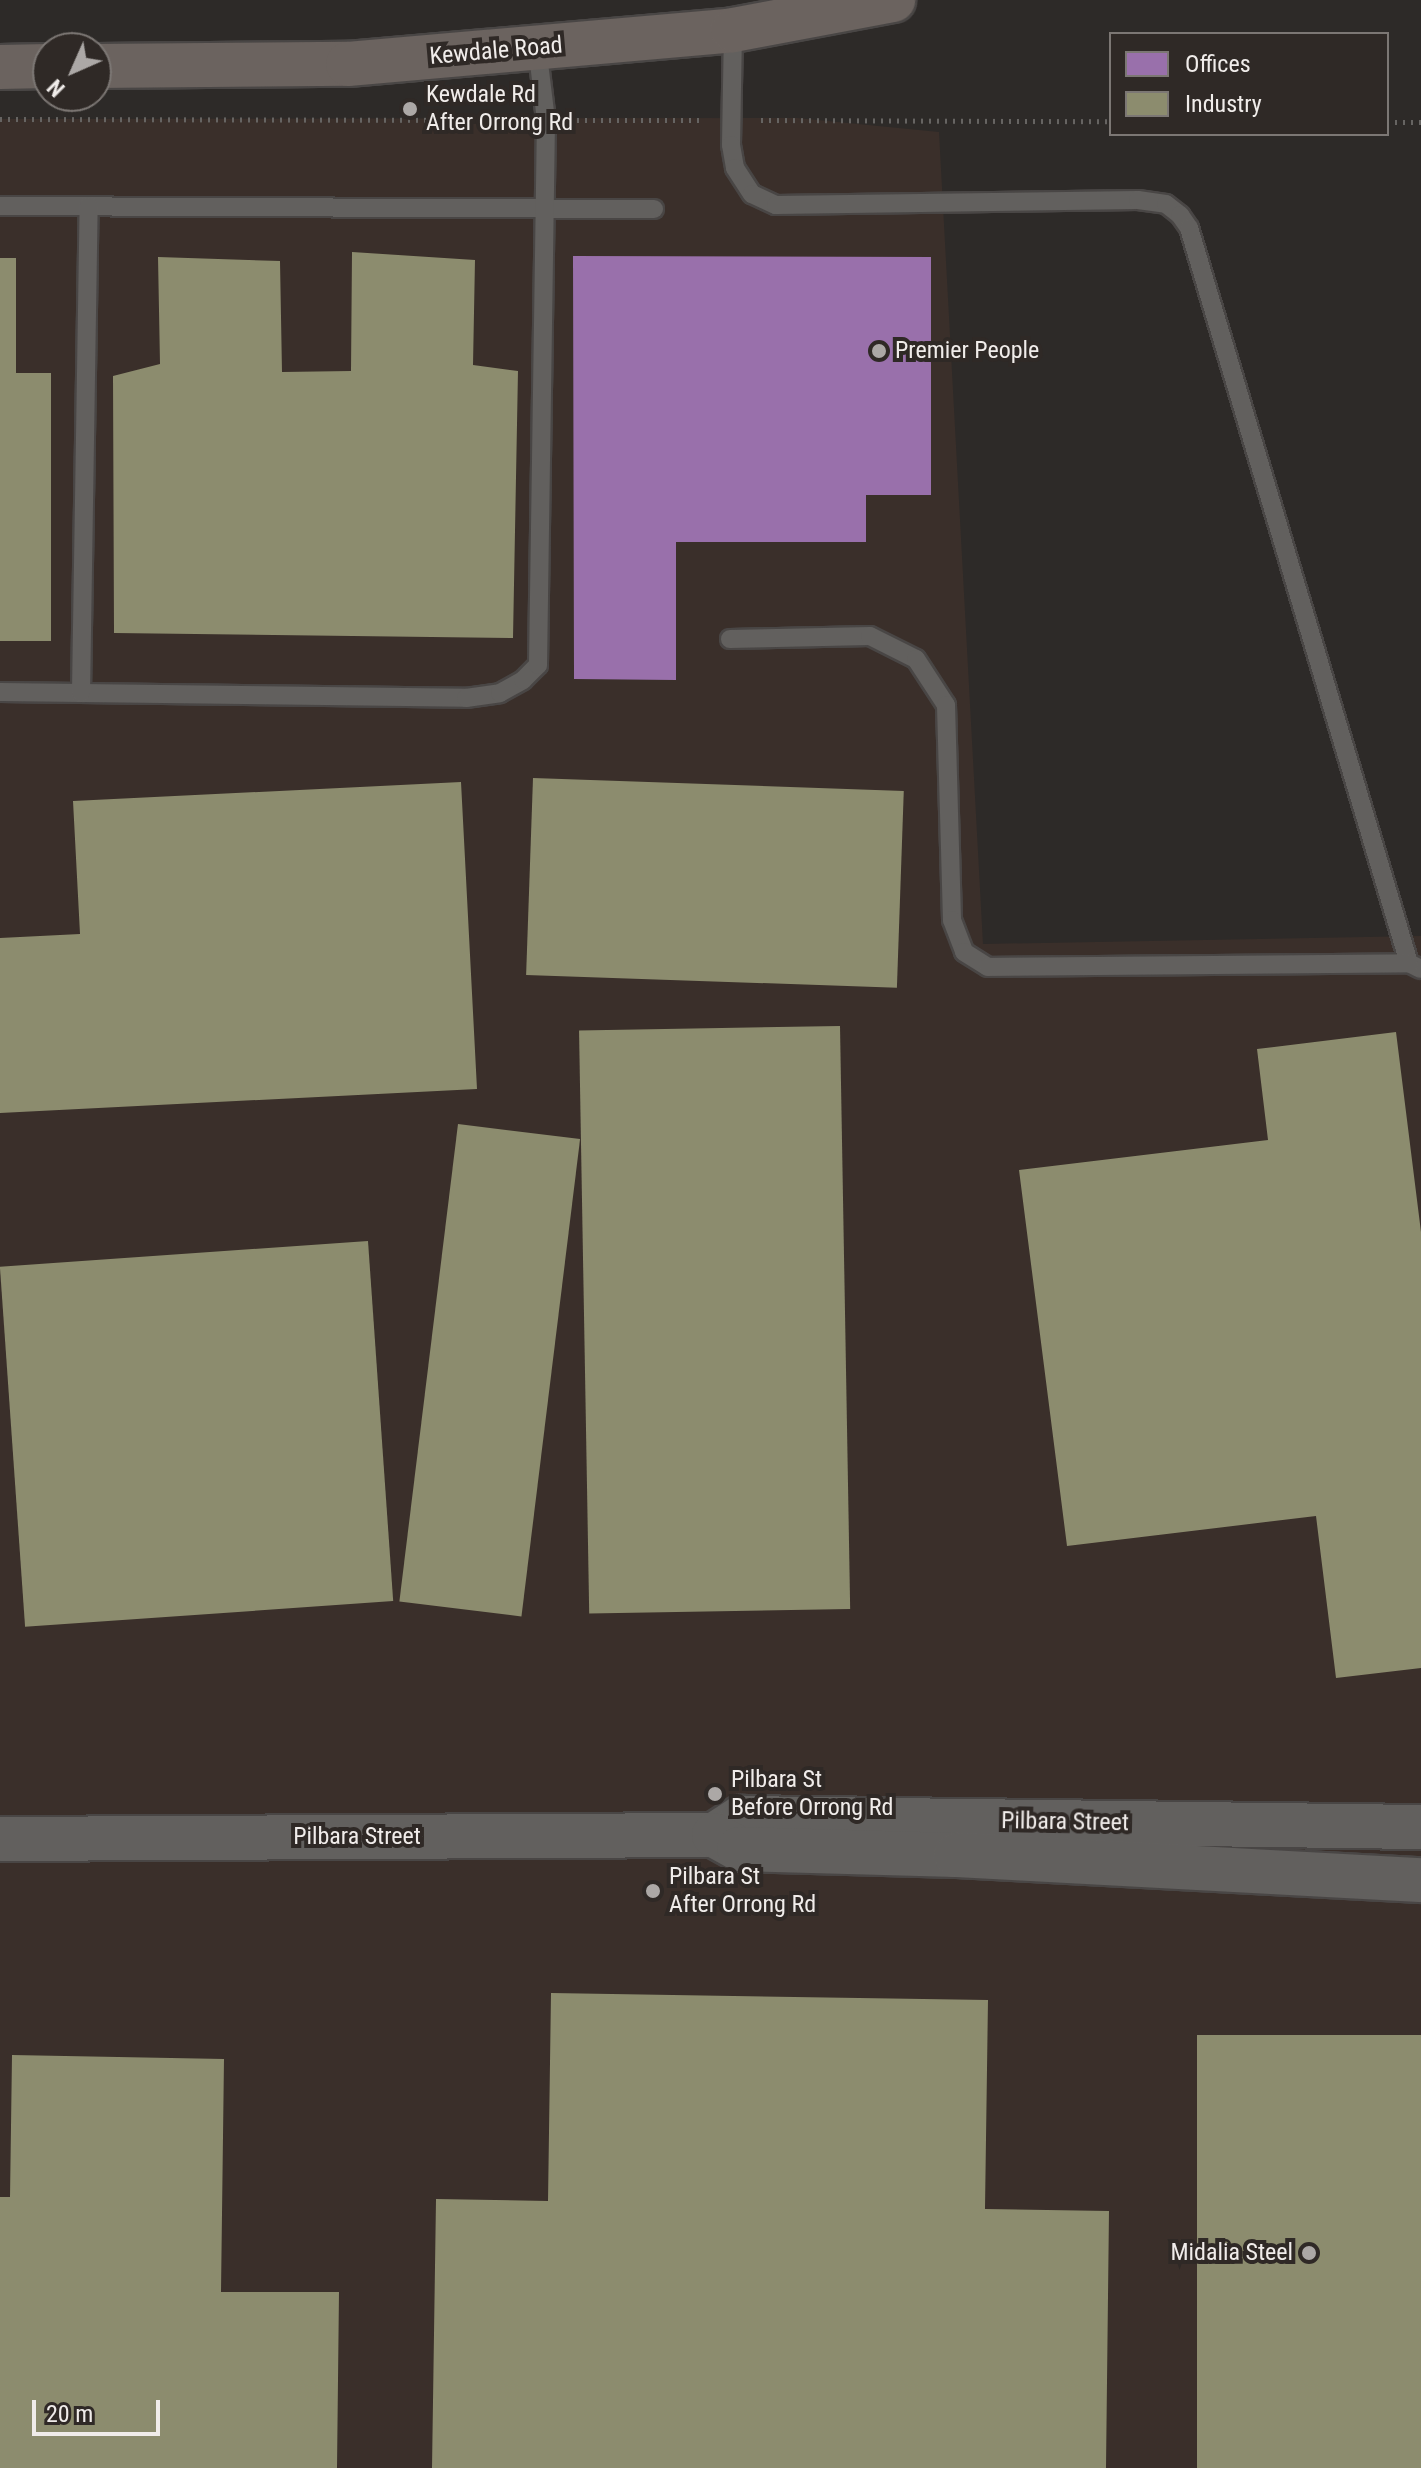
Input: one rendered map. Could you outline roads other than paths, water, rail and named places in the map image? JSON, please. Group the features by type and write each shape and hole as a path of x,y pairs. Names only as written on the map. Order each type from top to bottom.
{"main road":[{"name":"Kewdale Road","path":"112,66 348,64 733,30 893,0"},
{"path":"0,67 32,66"},
{"name":"Pilbara Street","path":"714,1835 741,1818 1421,1827"},
{"name":"Pilbara Street","path":"0,1839 714,1835 739,1849 956,1855 1421,1880"}],"lane":[{"path":"730,639 870,636 916,659 946,705 952,920 964,952 988,967 1415,966 1189,228 1180,215 1166,204 1138,200 776,205 752,194 735,168 731,145 733,30"},
{"path":"0,692 466,698 500,693 523,680 538,665 546,120 537,47"},
{"path":"0,206 654,209"},
{"path":"81,693 89,206"}],"place":[{"name":"Kewdale Rd After Orrong Rd","path":"410,109"},
{"name":"Premier People","path":"879,351"},
{"name":"Pilbara St Before Orrong Rd","path":"715,1794"},
{"name":"Pilbara St After Orrong Rd","path":"653,1891"},
{"name":"Midalia Steel","path":"1309,2253"}]}
